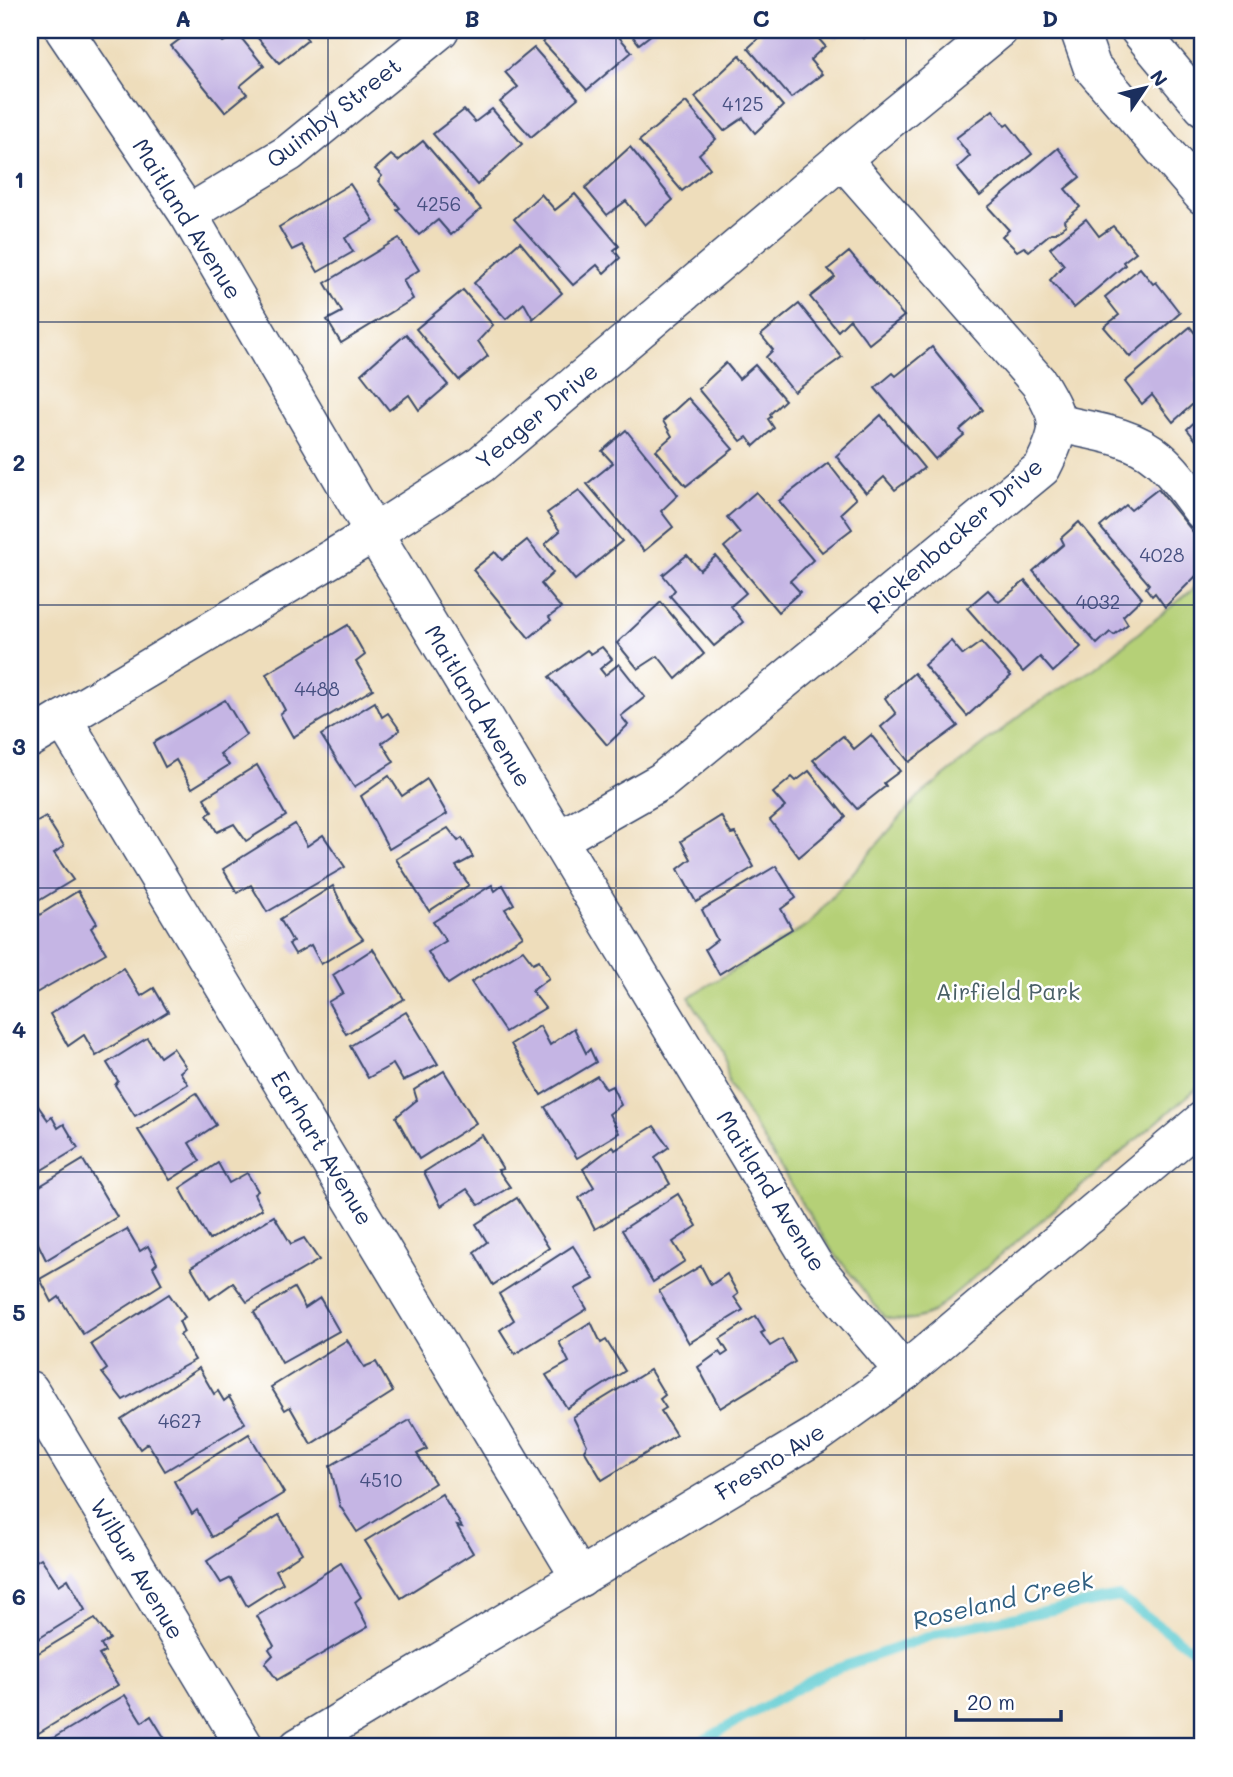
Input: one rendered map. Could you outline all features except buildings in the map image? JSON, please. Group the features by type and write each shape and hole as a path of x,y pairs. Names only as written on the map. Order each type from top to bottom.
{"street":[{"name":"Maitland Avenue","path":"64,30 188,215 374,533 816,1268 904,1372"},
{"name":"Quimby Street","path":"188,215 289,153 440,30"},
{"name":"Yeager Drive","path":"30,739 374,533 480,465 999,30"},
{"path":"1079,30 1092,67 1203,195"},
{"path":"1139,30 1203,107"},
{"path":"842,159 1039,383 1056,411 1056,423 1113,436 1145,449 1160,459 1203,512"},
{"name":"Rickenbacker Drive","path":"558,840 662,781 1042,468 1056,441 1056,423"},
{"name":"Earhart Avenue","path":"63,719 580,1578"},
{"name":"Fresno Ave","path":"298,1747 815,1436 904,1372 1203,1120"},
{"name":"Wilbur Avenue","path":"30,1390 245,1747"}],"green space":[{"name":"Airfield Park","path":"1203,581 1203,1083 932,1313 908,1320 884,1317 828,1245 729,1084 724,1052 689,997 808,925 918,797 1027,710 1095,668"}],"waterway":[{"name":"Roseland Creek","path":"691,1747 827,1672 945,1631 1119,1597 1203,1657"}]}
